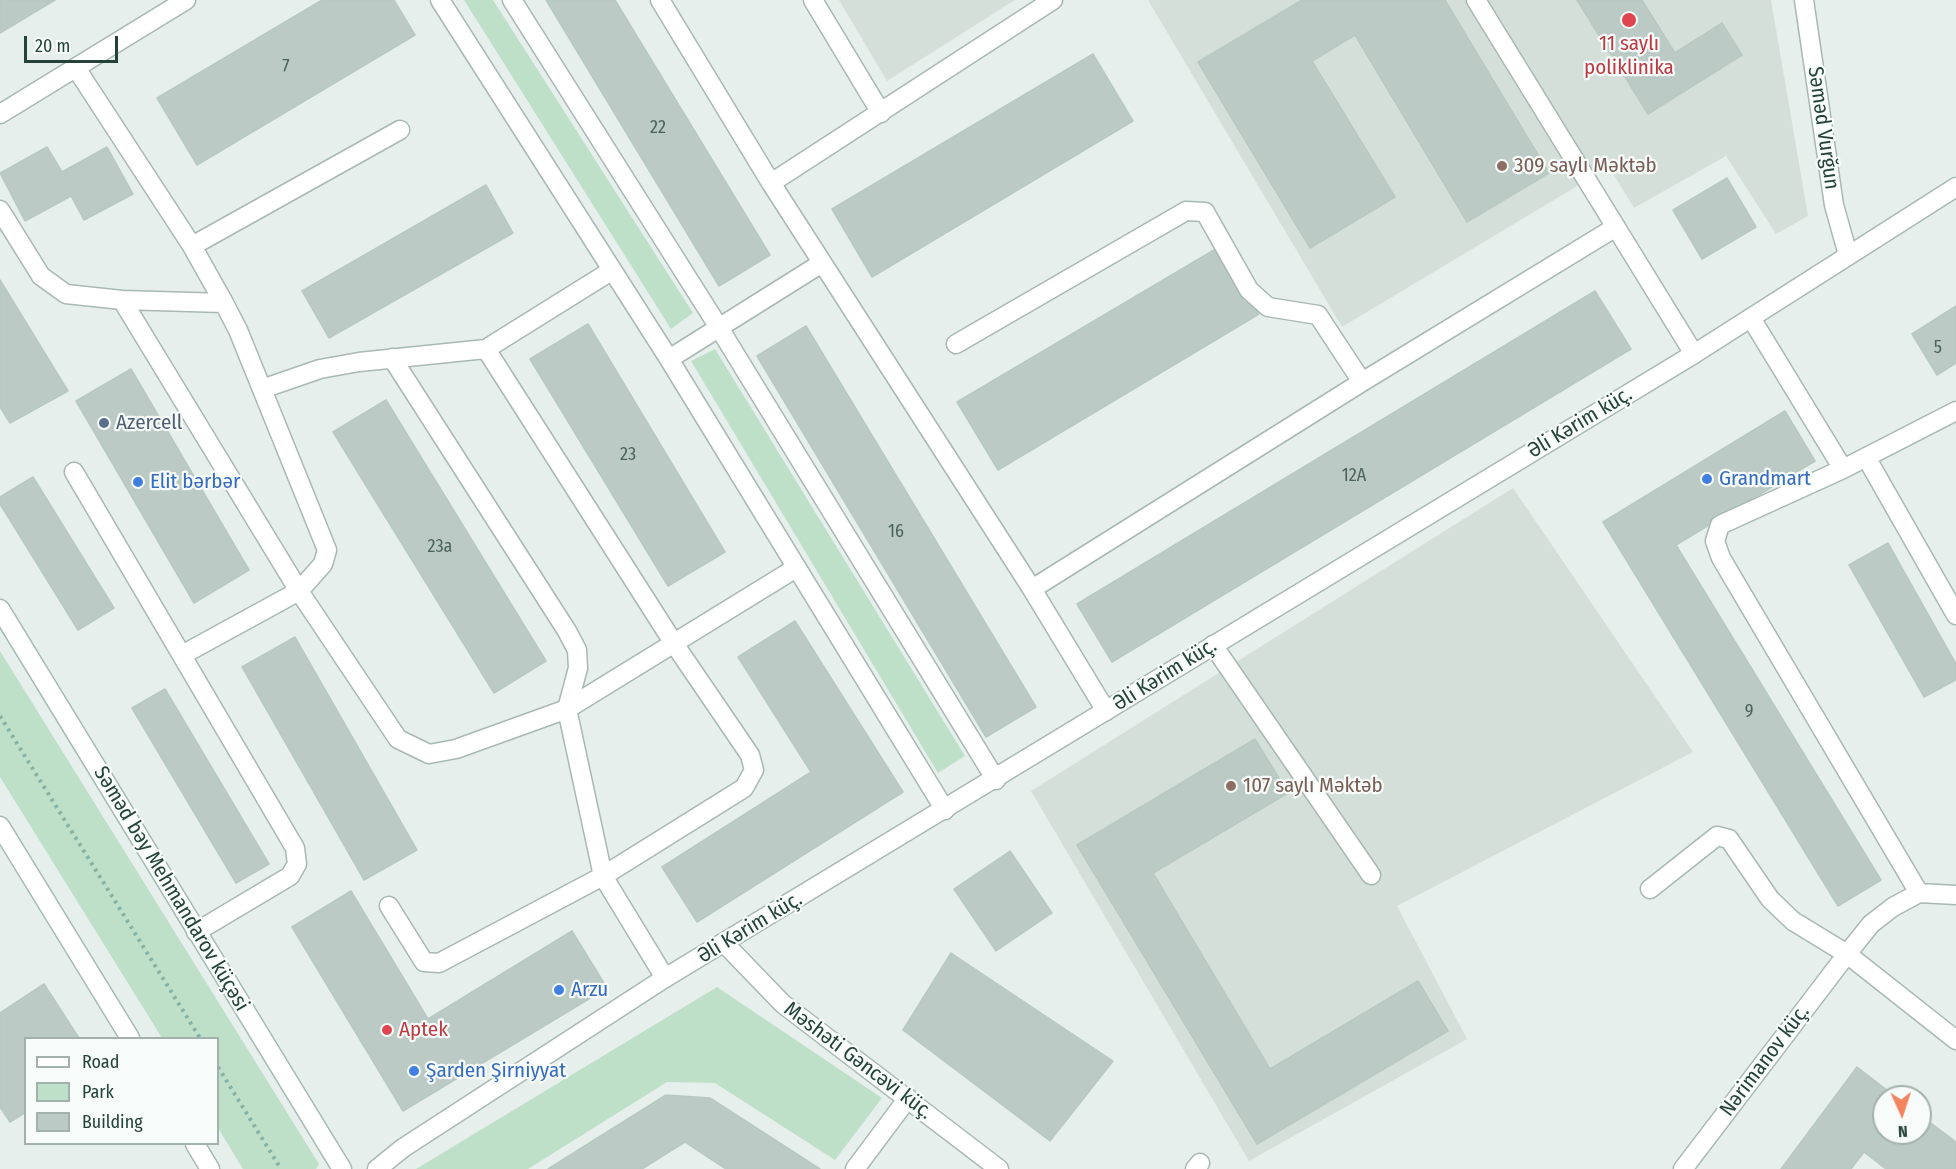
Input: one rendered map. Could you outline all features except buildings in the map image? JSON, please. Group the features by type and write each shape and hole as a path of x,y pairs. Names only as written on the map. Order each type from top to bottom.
{"street":[{"path":"0,114 186,0"},
{"path":"440,0 669,359 945,810"},
{"path":"512,0 718,326 996,780"},
{"path":"660,0 771,183 1032,589 1106,711"},
{"path":"813,0 880,113"},
{"path":"771,183 1053,0"},
{"path":"1476,0 1694,354"},
{"name":"Səməd Vurğun","path":"1804,0 1834,205 1848,255"},
{"path":"76,68 192,246 224,303 262,389 327,550 323,564 299,591 182,655"},
{"path":"192,246 400,130"},
{"name":"Əli Kərim küç.","path":"377,1169 403,1148 665,978 996,780 1213,645 1694,354 1956,188"},
{"path":"0,210 41,276 66,294 122,300 224,303"},
{"path":"956,344 1186,211 1205,212 1249,290 1268,306 1318,315 1362,382"},
{"path":"1032,589 1362,382 1616,227"},
{"path":"669,359 718,326 822,263"},
{"path":"262,389 320,369 392,358 486,349 611,271"},
{"path":"122,300 299,591 398,739 429,754 456,749 567,709 796,568"},
{"path":"1751,318 1843,469"},
{"path":"388,906 424,962 439,963 603,876 744,788 754,770 750,755 673,642 486,349"},
{"path":"392,358 577,650 578,668 567,709 603,876 665,978"},
{"path":"1956,411 1843,469 1720,525 1715,541 1721,558 1919,893 1956,895"},
{"path":"1866,457 1956,615"},
{"path":"74,472 295,848 297,864 290,876 196,932"},
{"name":"Səməd bəy Mehmandarov küçəsi","path":"0,609 342,1169"},
{"path":"1213,645 1371,874"},
{"path":"0,826 129,1037"},
{"path":"1650,889 1716,836 1730,839 1770,899 1793,921 1847,954 1956,1040"},
{"name":"Nərimanov küç.","path":"1683,1169 1871,924 1893,907 1919,893"},
{"name":"Məshəti Gəncəvi küç.","path":"725,944 783,1004 999,1169"},
{"path":"855,1169 908,1098"},
{"path":"196,1145 210,1169"}],"path":[{"path":"0,716 199,1037"},
{"path":"219,1069 281,1169"}],"shaded area":[{"path":"839,0 1015,0 887,81"},
{"path":"1148,0 1771,0 1808,216 1776,234 1726,156 1634,208 1609,167 1342,327"},
{"path":"1513,488 1693,752 1397,906 1467,1039 1249,1161 1031,791"}],"green space":[{"path":"464,0 493,0 693,313 671,329"},
{"path":"715,349 965,756 938,773 691,361"},
{"path":"0,651 319,1164 316,1169 243,1169 219,1130 219,1037 161,1037 0,777"},
{"path":"717,987 882,1098 835,1160 715,1083 667,1082 528,1169 416,1169"}],"place":[{"name":"11 saylı poliklinika","path":"1629,20"},
{"name":"309 saylı Məktəb","path":"1502,166"},
{"name":"Azercell","path":"104,423"},
{"name":"Grandmart","path":"1707,479"},
{"name":"Elit bərbər","path":"138,482"},
{"name":"107 saylı Məktəb","path":"1231,786"},
{"name":"Arzu","path":"559,990"},
{"name":"Aptek","path":"387,1030"},
{"name":"Şarden Şirniyyat","path":"414,1071"}]}
